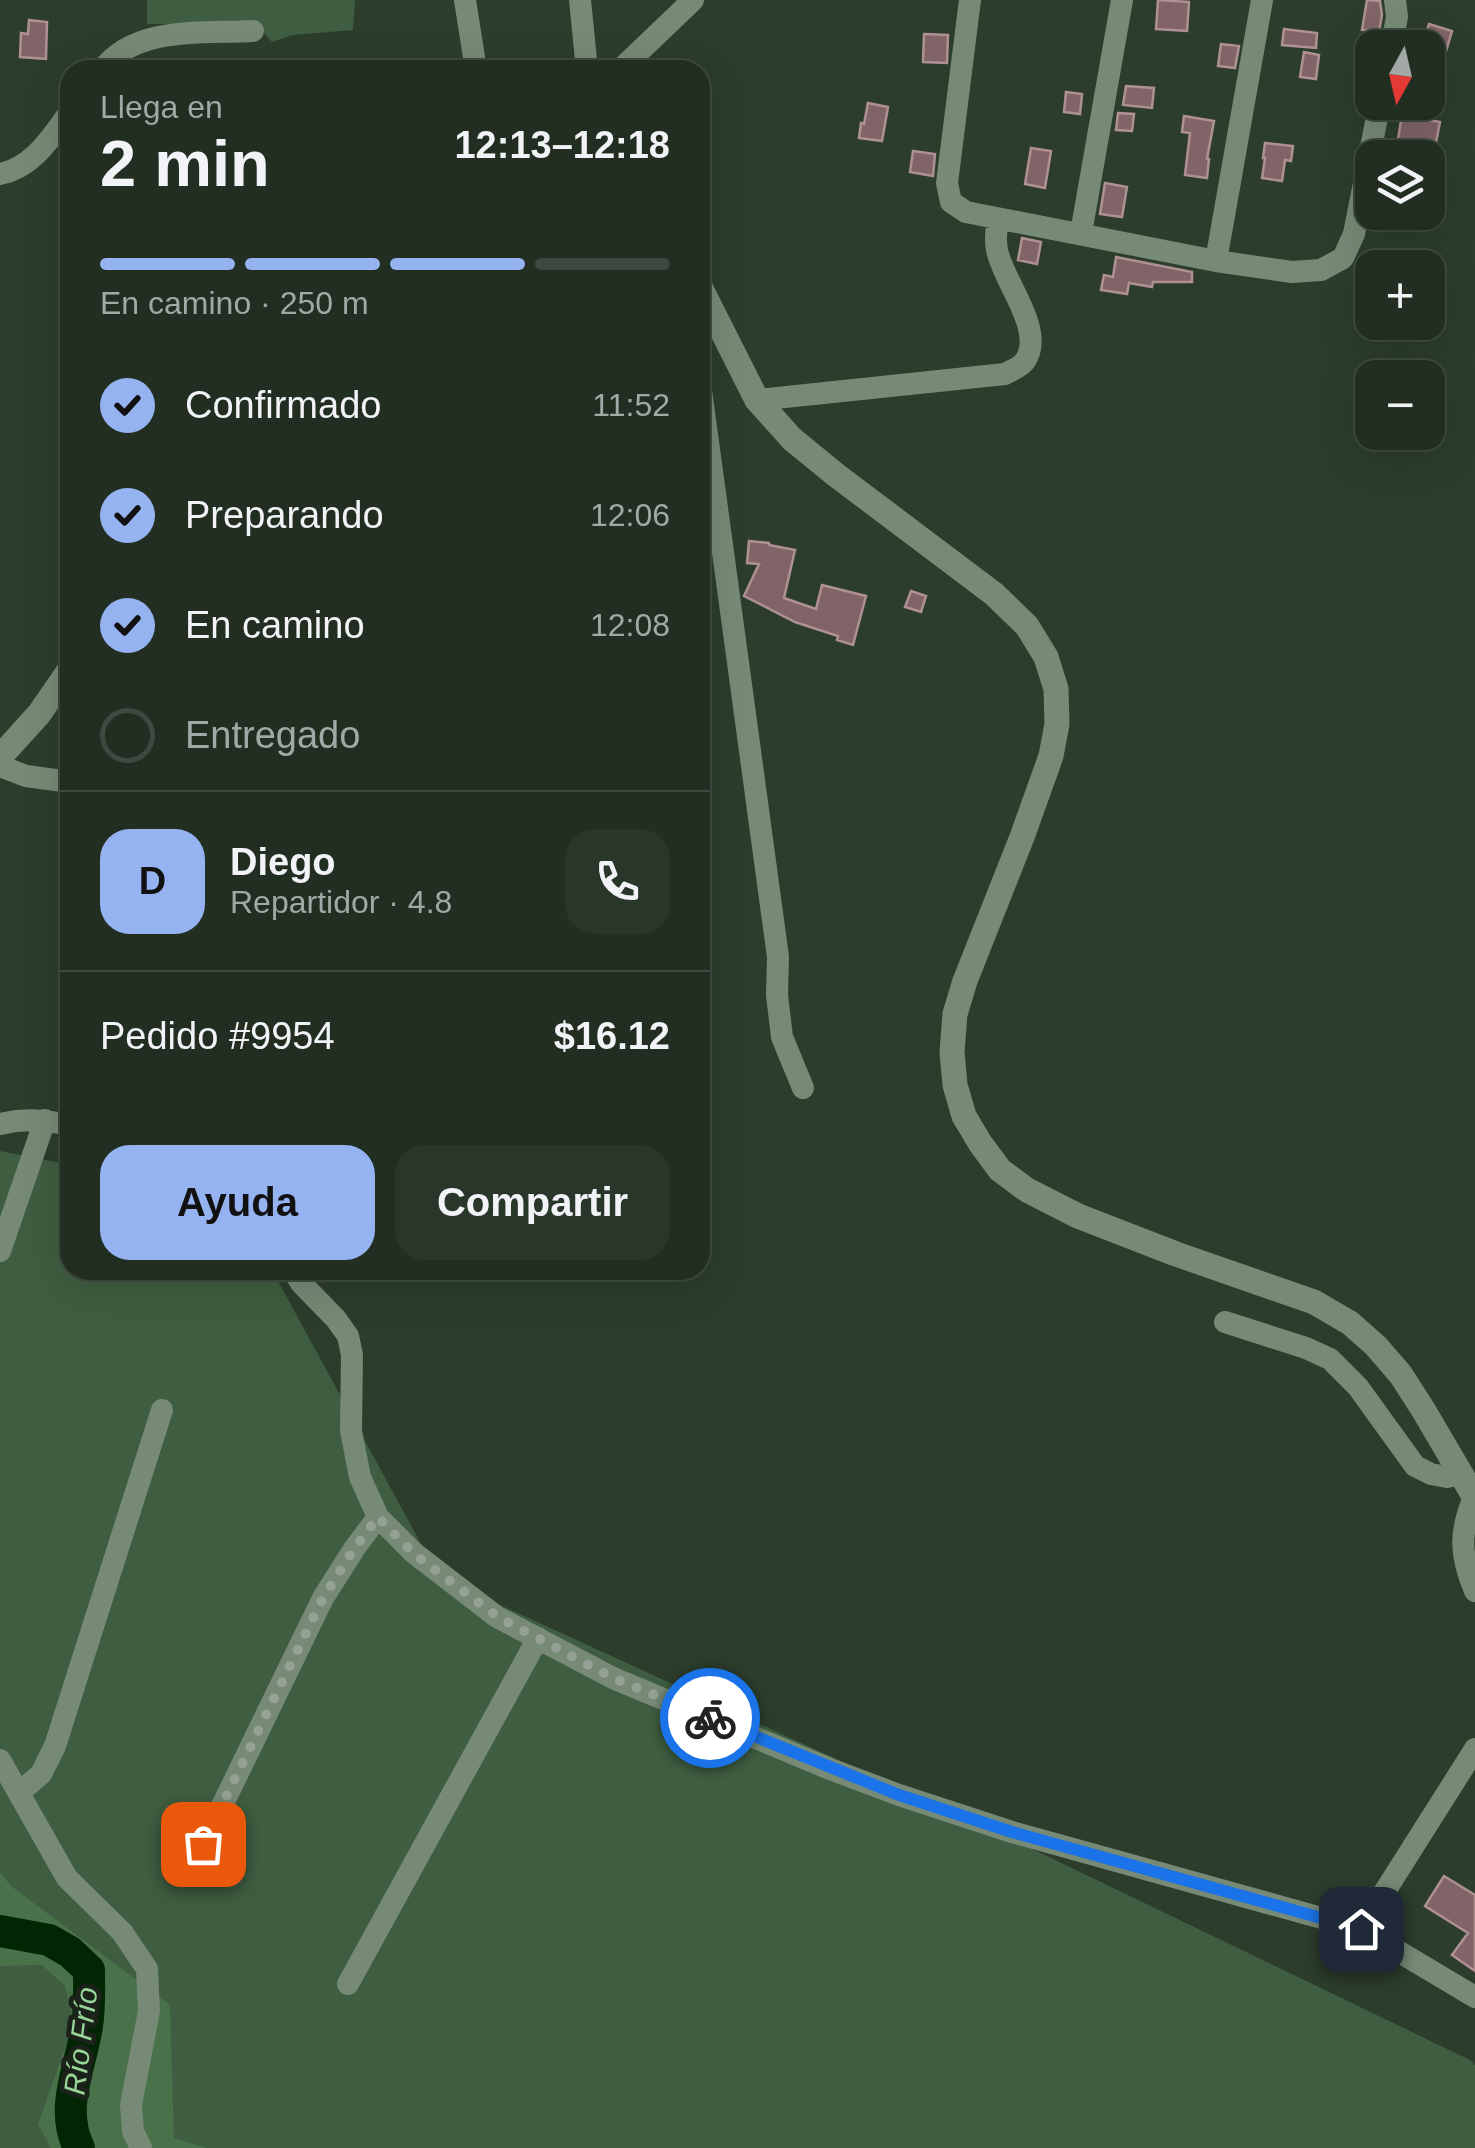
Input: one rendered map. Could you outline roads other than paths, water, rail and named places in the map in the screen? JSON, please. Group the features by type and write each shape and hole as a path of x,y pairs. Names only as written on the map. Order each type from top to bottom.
{"street":[{"path":"465,0 474,60"},
{"path":"580,0 586,60"},
{"path":"630,60 693,0"},
{"path":"970,0 947,183 951,202 966,212 1216,260 1292,272 1321,270 1343,258 1354,234 1376,120"},
{"path":"1081,233 1122,0"},
{"path":"1216,260 1262,0"},
{"path":"1395,0 1395,30"},
{"path":"109,60 140,40 253,31"},
{"path":"0,174 14,171 40,152 60,125"},
{"path":"757,400 1005,374 1024,364 1031,346 1030,326 998,253 998,219"},
{"path":"710,308 757,400 792,439 994,594 1027,626 1046,658 1056,689 1057,724 1051,756 955,1014 954,1085 964,1116 980,1143 1000,1170 1027,1190 1078,1216 1314,1302 1350,1323 1376,1346 1424,1410 1475,1498 1465,1519 1462,1544 1475,1591"},
{"path":"710,456 778,957 782,1037 803,1088"},
{"path":"0,757 39,714 60,684"},
{"path":"0,766 26,776 60,781"},
{"path":"0,1124 20,1119 60,1124"},
{"path":"0,1251 45,1120"},
{"path":"300,1280 348,1336 352,1354 351,1431 360,1477 378,1517 414,1554 498,1617 613,1678 899,1795 1012,1832 1361,1929 1475,1997"},
{"path":"1224,1322 1330,1359 1358,1387 1416,1466 1447,1478 1461,1474"},
{"path":"19,1793 41,1774 55,1746 162,1410"},
{"path":"203,1844 323,1598 378,1517"},
{"path":"348,1984 538,1638"},
{"path":"1361,1929 1475,1748"},
{"path":"0,1760 67,1878 122,1932 147,1968 149,2012 132,2105 133,2132 141,2148"}],"waterway":[{"name":"Río Frío","path":"0,1931 49,1940 89,1970 87,2026 71,2102 73,2133 79,2148"}]}
